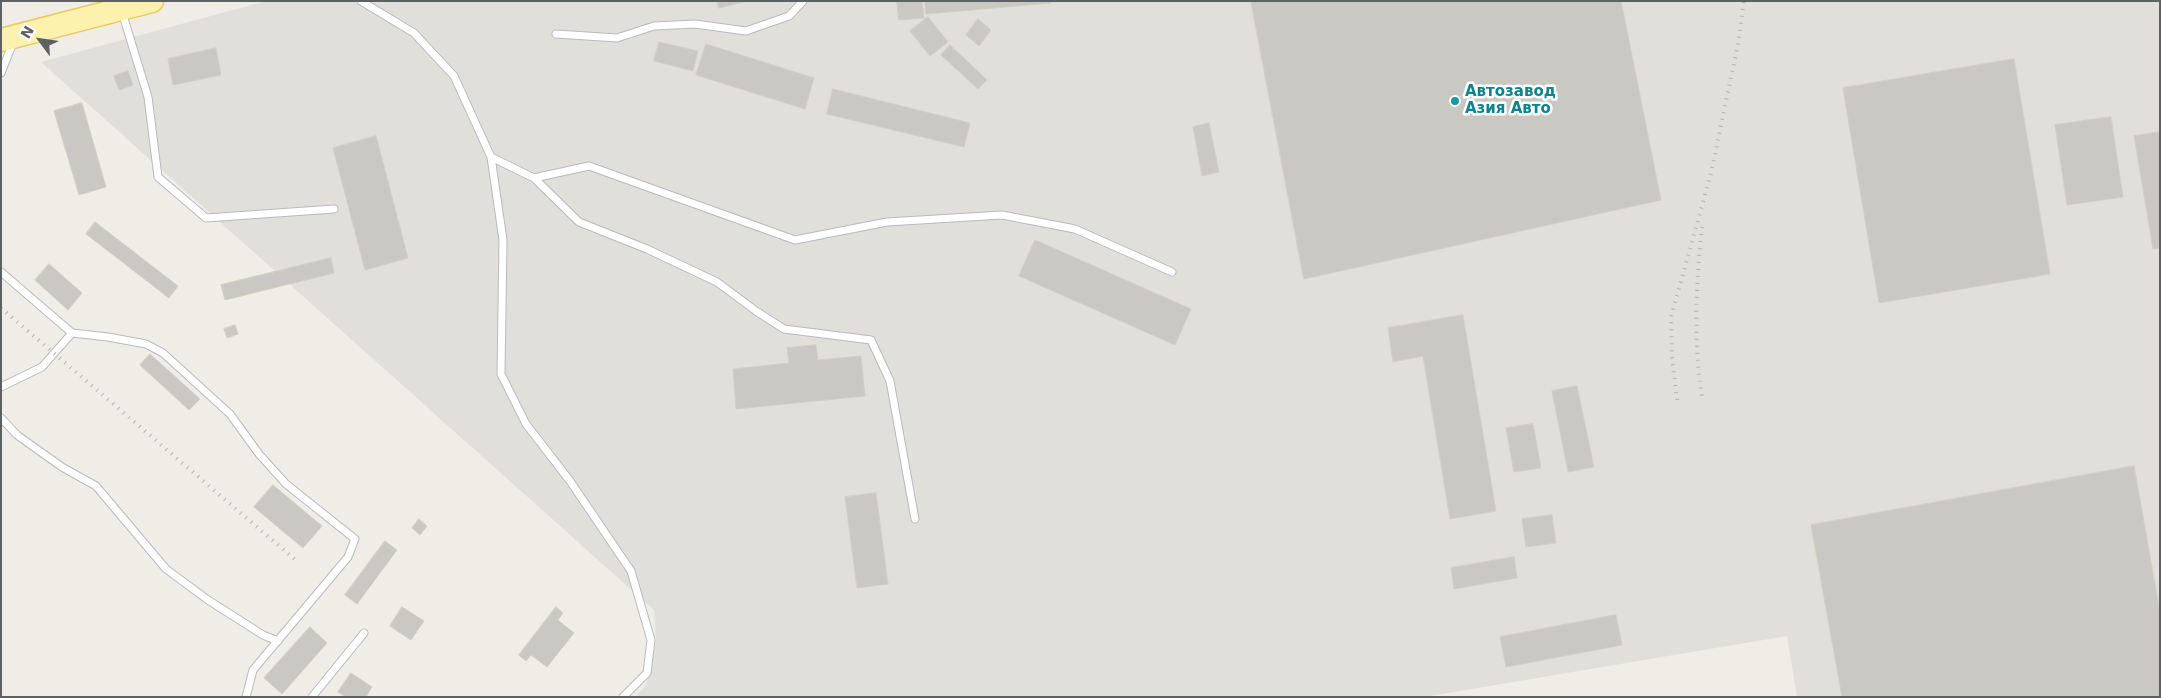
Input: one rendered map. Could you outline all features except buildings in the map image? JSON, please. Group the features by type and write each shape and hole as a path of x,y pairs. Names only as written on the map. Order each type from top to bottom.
{"main road":[{"path":"9,38 152,1"}],"lane":[{"path":"361,1 414,33 454,76 492,157 503,240 501,374 526,424 570,482 630,571 651,640 647,673 623,697"},
{"path":"556,34 617,38 654,26 695,24 746,31 789,16 803,1"},
{"path":"121,9 148,96 158,177 206,218 334,209"},
{"path":"1,72 9,38"},
{"path":"492,157 534,178 579,222 647,249 718,282 756,311 784,329 871,340 890,381 916,519"},
{"path":"534,178 589,166 795,240 887,222 1002,215 1076,229 1172,272"},
{"path":"1,272 72,333 146,344 163,353 230,414 259,454 286,484 355,539 348,557 254,670 246,697"},
{"path":"1,387 42,367 72,333"},
{"path":"1,418 24,440 62,467 96,486 166,569 208,600 263,635 278,642"},
{"path":"312,697 364,633"}],"shaded area":[{"path":"266,1 2160,1 2160,697 1797,697 1787,636 1424,697 635,697 646,685 656,642 654,610 41,62"}],"railway":[{"path":"1677,400 1672,357 1671,317 1711,173 1738,44 1744,1"},
{"path":"1702,227 1696,312 1697,354 1702,397"},
{"path":"1,308 298,562"}],"place":[{"name":"Автозавод Азия Авто","path":"1455,101"}]}
